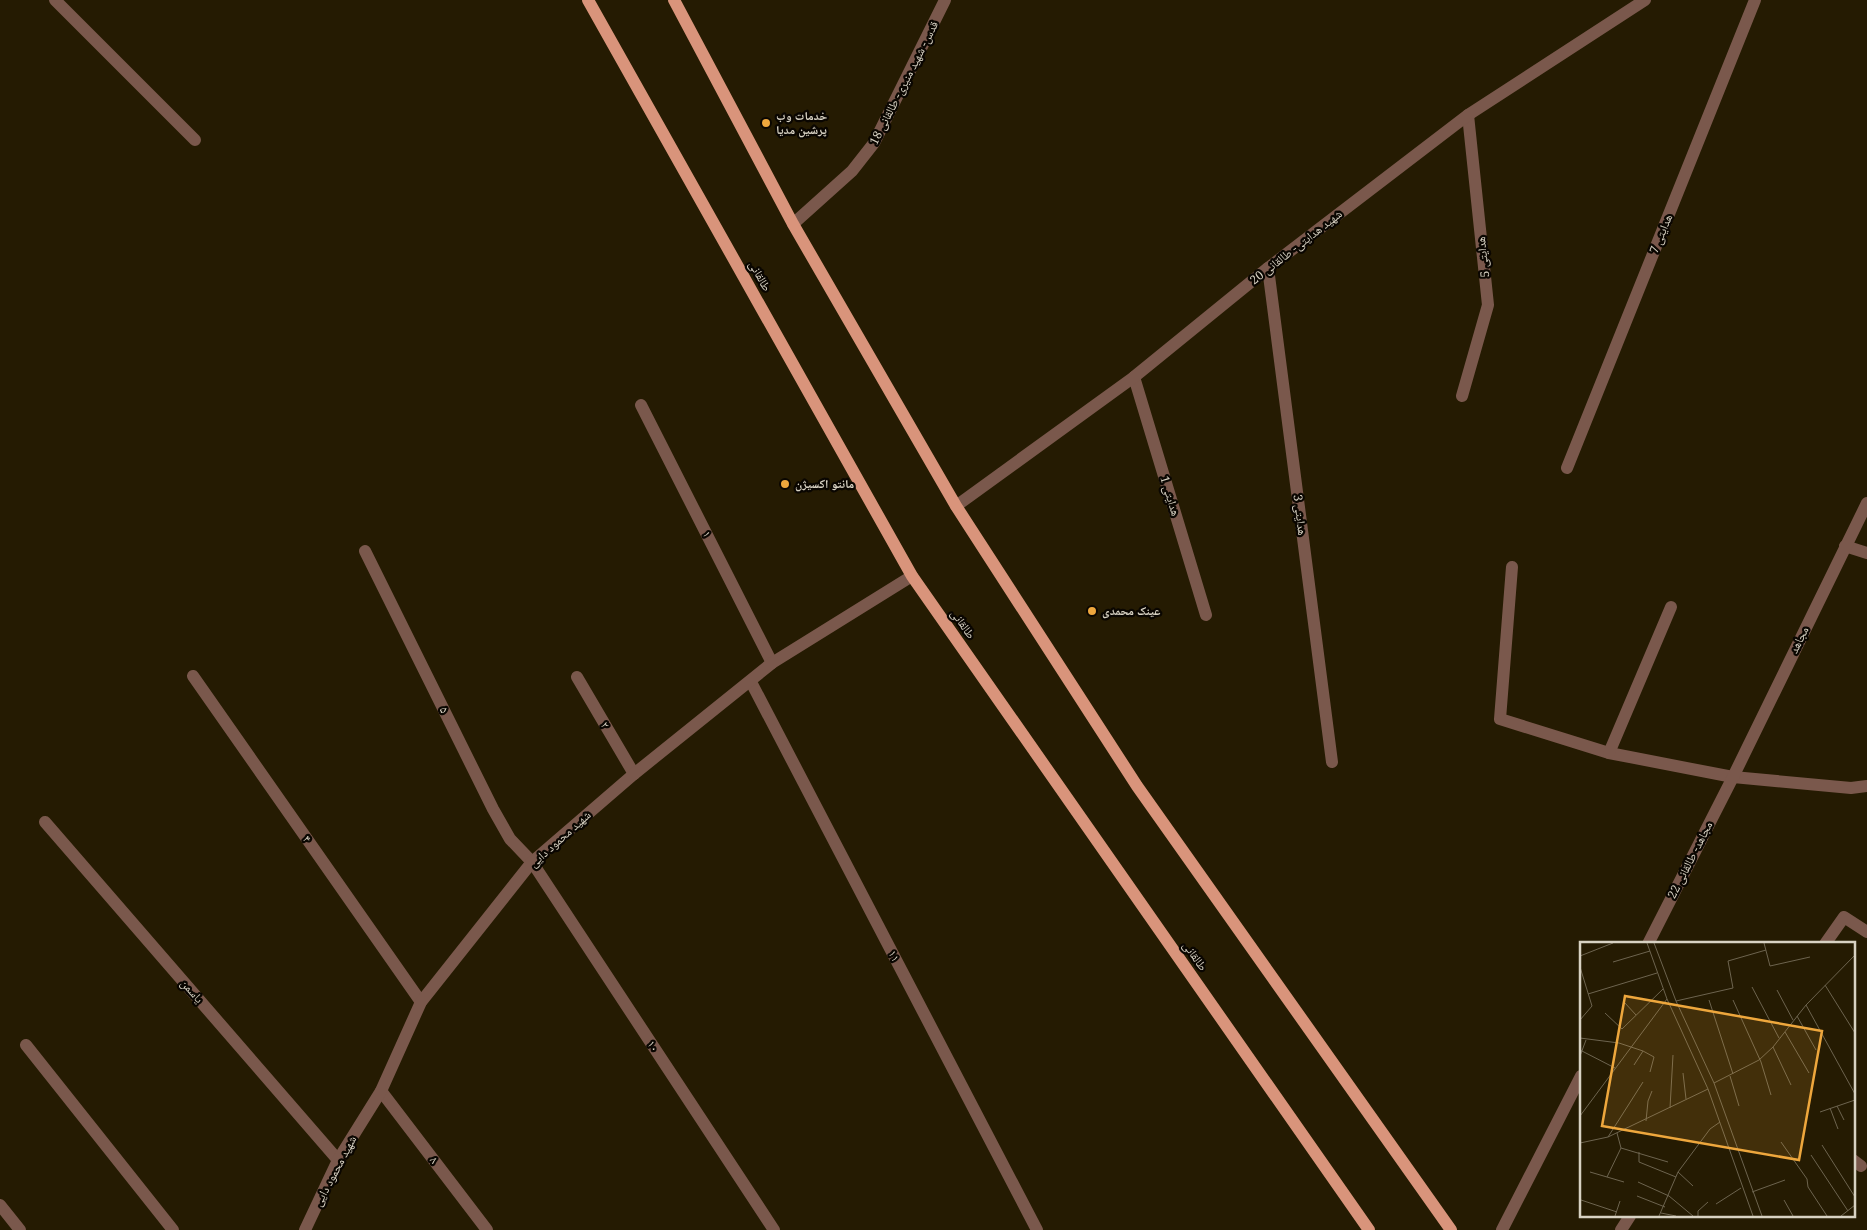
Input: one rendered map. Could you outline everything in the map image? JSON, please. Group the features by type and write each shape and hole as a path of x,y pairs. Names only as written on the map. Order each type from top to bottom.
{"main road":[{"name":"طالقانی","path":"588,0 912,576 1370,1230"},
{"path":"674,0 793,224 956,506 1137,786 1451,1230"}],"street":[{"path":"55,0 195,140"},
{"name":"قدس- شهید منیری- طالقانی 18","path":"793,224 852,171 874,143 945,0"},
{"name":"شهید هدایتی- طالقانی 20","path":"956,506 1134,377 1268,268 1468,115 1645,0"},
{"name":"هدایتی 7","path":"1567,468 1755,0"},
{"name":"هدایتی 5","path":"1462,396 1488,305 1468,115"},
{"name":"هدایتی 3","path":"1268,268 1332,762"},
{"name":"هدایتی 1","path":"1134,377 1206,615"},
{"name":"۱","path":"641,405 772,663"},
{"name":"مجاهد","path":"1733,777 1867,503"},
{"path":"1845,546 1867,553"},
{"name":"۵","path":"365,551 493,809 510,839 532,862"},
{"path":"1512,567 1500,719 1609,753 1733,777 1851,788 1867,786"},
{"name":"شهید محمود دایی","path":"305,1230 338,1160 382,1091 421,1002 532,862 634,774 751,682 772,663 912,576"},
{"path":"1609,753 1671,607"},
{"name":"۴","path":"193,676 421,1002"},
{"name":"۲","path":"577,677 634,774"},
{"name":"۱۱","path":"751,682 1037,1230"},
{"name":"مجاهد- طالقانی 22","path":"1649,942 1733,777"},
{"name":"یاسمن","path":"45,822 338,1160"},
{"name":"۱۰","path":"532,862 774,1230"},
{"path":"1826,942 1844,917 1867,932"},
{"path":"26,1045 173,1230"},
{"path":"1502,1230 1580,1078"},
{"name":"۸","path":"382,1091 487,1230"},
{"path":"0,1205 20,1230"},
{"path":"1621,1230 1629,1218"}],"place":[{"name":"خدمات وب پرشین مدیا","path":"766,123"},
{"name":"مانتو اكسيژن","path":"785,484"},
{"name":"عینک محمدی","path":"1092,611"}]}
